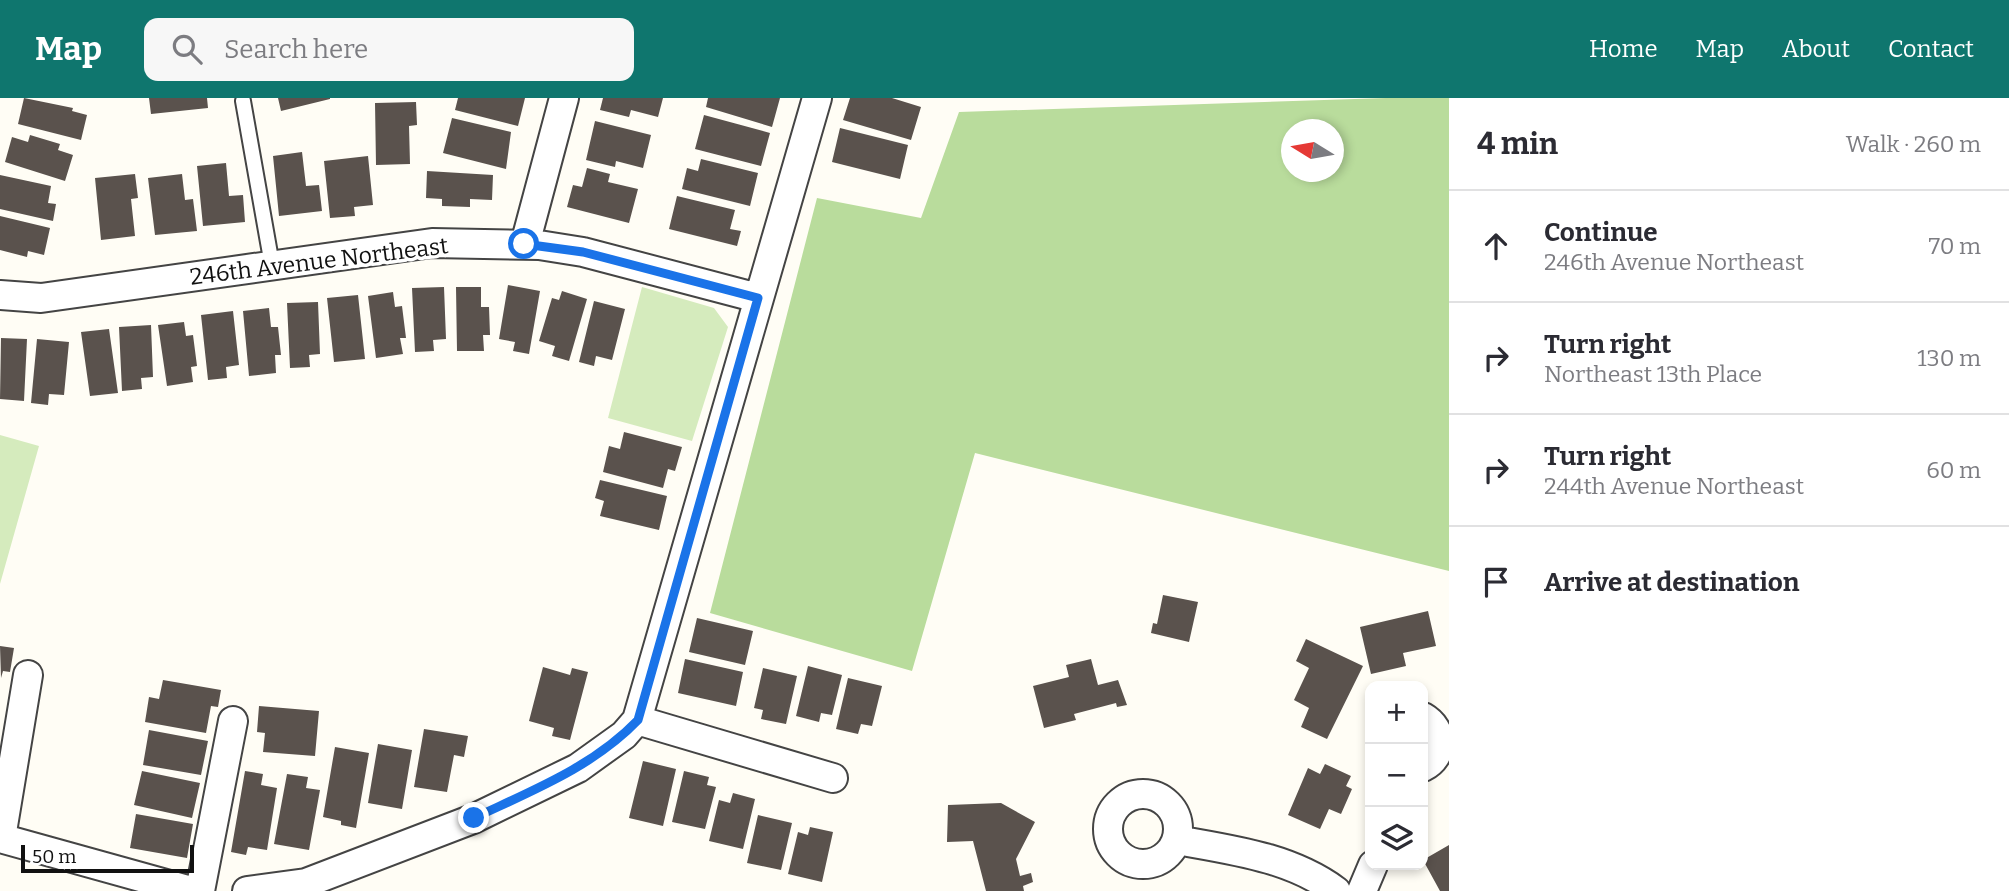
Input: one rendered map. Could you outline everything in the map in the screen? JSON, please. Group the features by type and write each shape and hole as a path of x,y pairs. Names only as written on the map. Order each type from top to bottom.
{"street":[{"path":"524,244 564,98"},
{"path":"247,891 306,883 474,818 578,768 624,734 638,720 817,98"},
{"name":"246th Avenue Northeast","path":"0,295 41,299 432,243 524,244 583,252 758,298"},
{"path":"28,675 1,838 191,891"},
{"path":"638,720 833,778"},
{"path":"1428,720 1433,724 1440,741 1434,759 1428,763"},
{"path":"200,891 233,721"},
{"path":"1177,840 1266,857 1322,881 1336,891"},
{"path":"1362,891 1371,870"}],"lane":[{"path":"243,101 272,265"}],"green space":[{"path":"1449,98 1449,571 975,453 912,671 710,613 817,198 921,218 959,112"},
{"path":"642,287 714,308 728,327 692,441 608,418"},
{"path":"0,435 39,446 0,584"}],"building":[{"path":"24,98 73,108 72,111 87,115 81,140 18,124"},
{"path":"149,98 207,98 208,108 151,114"},
{"path":"278,98 330,98 330,99 281,111"},
{"path":"458,98 525,98 518,126 455,110"},
{"path":"603,98 663,98 658,117 631,110 629,117 600,110"},
{"path":"708,98 780,98 772,127 706,107"},
{"path":"850,98 892,98 921,107 911,140 843,120"},
{"path":"416,102 417,125 409,126 410,164 376,165 375,103"},
{"path":"704,115 770,133 761,166 695,149"},
{"path":"452,118 511,132 506,169 443,153"},
{"path":"595,121 651,135 643,168 616,161 615,167 586,160"},
{"path":"840,128 908,145 900,179 832,162"},
{"path":"30,135 60,144 58,150 73,155 65,181 5,162 12,137 28,142"},
{"path":"302,152 306,186 319,185 322,211 279,216 273,156"},
{"path":"368,156 373,205 354,207 355,216 330,218 324,161"},
{"path":"701,159 758,173 750,206 682,189 687,168 698,171"},
{"path":"226,163 229,196 243,195 245,222 203,226 197,166"},
{"path":"587,168 610,174 608,182 638,189 629,223 567,207 573,185 582,187"},
{"path":"427,171 493,175 492,200 470,199 470,207 442,206 442,199 426,198"},
{"path":"135,174 138,198 131,199 135,236 101,240 95,178"},
{"path":"182,174 185,200 193,199 197,231 155,235 148,178"},
{"path":"0,175 51,186 48,203 56,204 53,221 0,209"},
{"path":"677,196 735,210 730,229 741,231 737,246 669,229"},
{"path":"0,216 50,228 44,255 28,251 27,257 0,250"},
{"path":"508,285 540,291 529,354 513,351 515,342 499,339"},
{"path":"444,287 446,339 433,340 434,351 415,352 412,288"},
{"path":"456,287 481,287 481,307 489,307 490,335 483,335 484,351 457,351"},
{"path":"562,291 587,299 569,361 552,356 555,346 539,341 552,298 559,300"},
{"path":"393,292 395,307 402,306 406,338 400,338 403,354 376,358 368,296"},
{"path":"358,295 365,359 334,362 327,298"},
{"path":"594,301 625,309 612,360 596,356 594,366 579,362"},
{"path":"318,302 320,354 309,355 310,367 290,368 287,303"},
{"path":"269,308 271,327 278,327 281,355 275,355 276,373 249,376 243,311"},
{"path":"233,311 239,365 226,367 227,378 208,380 201,315"},
{"path":"184,322 186,336 193,335 197,366 191,367 193,382 167,386 158,325"},
{"path":"151,325 153,377 141,378 142,389 122,391 119,327"},
{"path":"109,329 118,393 90,396 81,332"},
{"path":"1,338 27,339 24,401 0,399"},
{"path":"37,339 69,342 64,395 49,394 48,405 31,403"},
{"path":"624,432 682,447 675,471 668,469 663,488 603,472 609,446 620,449"},
{"path":"600,480 667,496 659,530 600,516 604,501 595,498"},
{"path":"1163,595 1198,602 1189,642 1151,633 1153,623 1157,624"},
{"path":"1428,611 1436,646 1403,653 1406,666 1371,674 1360,627"},
{"path":"697,618 753,631 745,665 689,652"},
{"path":"1306,639 1363,666 1327,739 1301,727 1309,708 1294,700 1309,668 1296,661"},
{"path":"0,646 14,648 10,672 3,671 1,678"},
{"path":"685,659 743,672 736,706 678,693"},
{"path":"1091,659 1098,685 1118,680 1127,705 1117,707 1116,703 1074,714 1076,720 1044,728 1033,686 1069,677 1066,665"},
{"path":"808,666 842,675 832,715 821,713 819,722 796,716"},
{"path":"543,667 570,675 572,668 588,672 570,740 552,736 554,728 529,721"},
{"path":"763,668 797,676 786,724 761,719 763,710 754,708"},
{"path":"848,678 882,686 872,726 861,724 858,734 836,729"},
{"path":"163,680 221,690 218,707 211,706 206,733 145,722 149,697 159,699"},
{"path":"259,706 319,711 315,756 263,752 265,733 257,732"},
{"path":"424,729 468,736 464,757 454,755 447,792 414,787"},
{"path":"149,730 208,741 201,775 143,765"},
{"path":"378,744 412,750 402,809 368,803"},
{"path":"335,747 369,753 356,828 323,817"},
{"path":"643,761 676,769 663,826 629,818"},
{"path":"1325,764 1351,776 1346,786 1352,789 1341,814 1329,809 1320,829 1288,815 1308,768 1320,774"},
{"path":"142,771 200,783 192,818 134,805"},
{"path":"245,771 263,774 261,785 277,788 267,850 248,847 246,855 231,852"},
{"path":"684,771 709,777 707,785 716,787 705,829 672,822"},
{"path":"287,774 308,777 306,788 320,790 309,850 274,844"},
{"path":"733,793 755,799 743,849 709,841 719,800 730,803"},
{"path":"1001,803 1035,822 1016,859 1020,876 1031,873 1033,882 1023,886 1024,891 986,891 973,841 947,842 948,805"},
{"path":"136,814 193,824 187,858 130,848"},
{"path":"758,815 792,823 781,870 747,863"},
{"path":"810,827 833,832 822,882 788,874 798,832 808,835"},
{"path":"1449,845 1449,891 1440,891 1428,869 1428,857"}],"route":[{"path":"474,818 578,768 624,734 638,720 758,298 583,252 524,244"}]}
